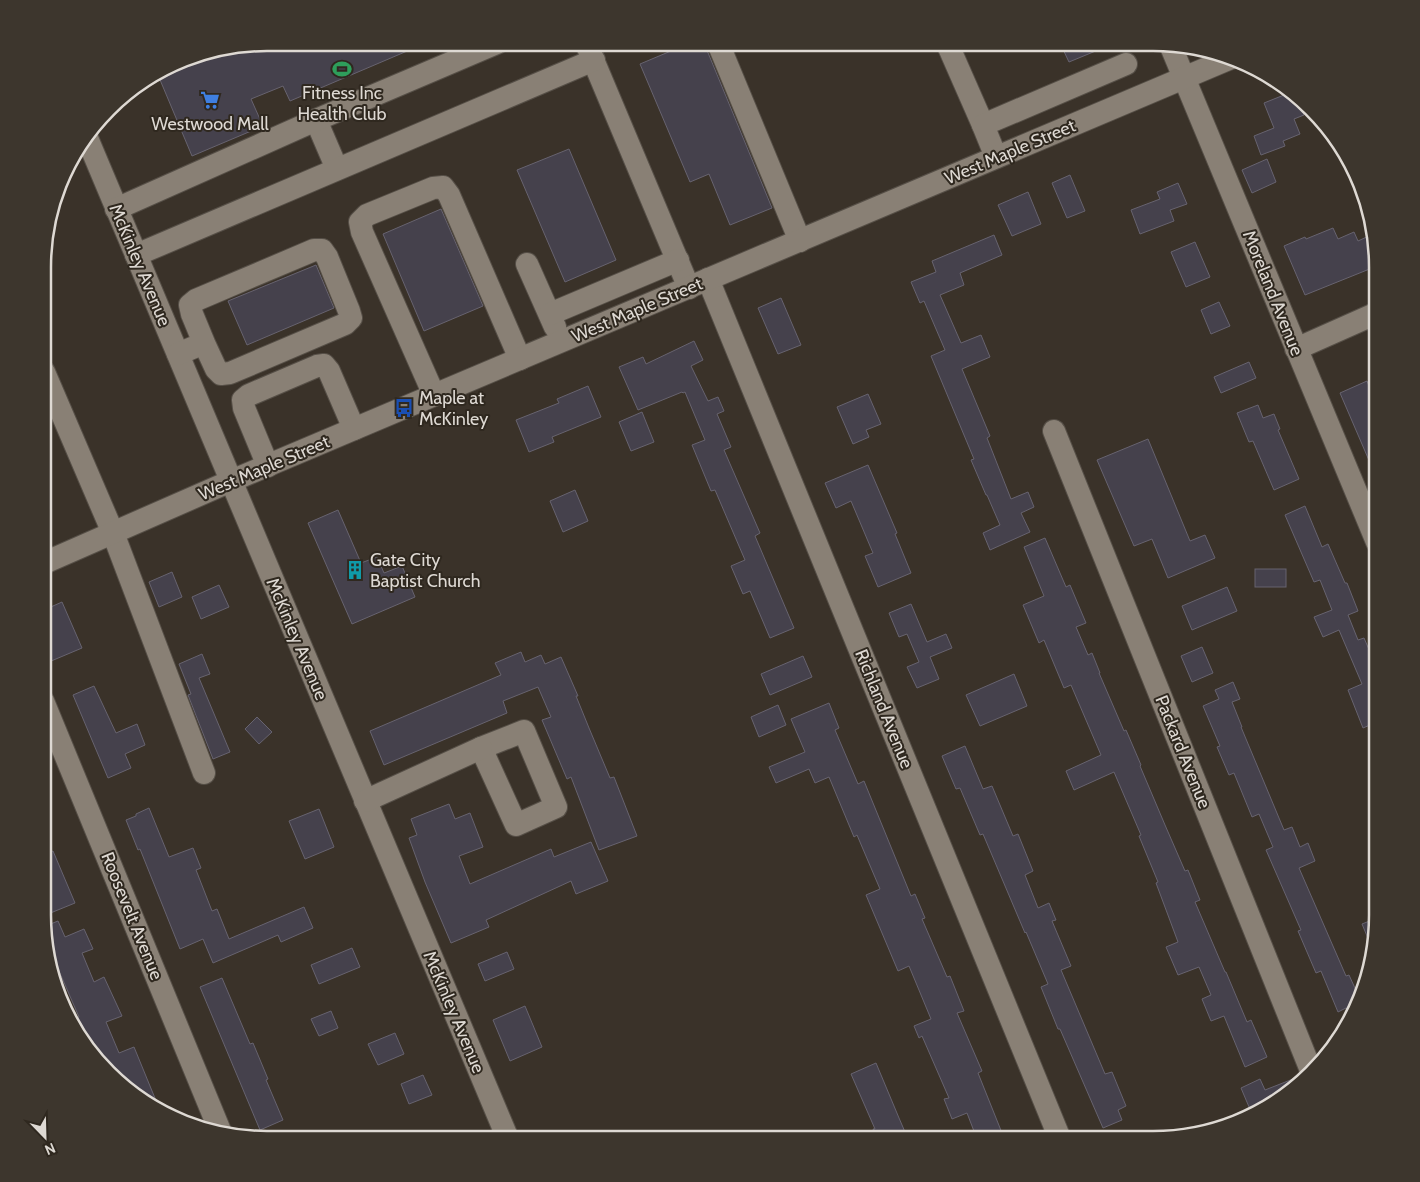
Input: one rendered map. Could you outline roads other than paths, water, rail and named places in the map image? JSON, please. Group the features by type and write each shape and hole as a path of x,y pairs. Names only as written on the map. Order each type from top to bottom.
{"street":[{"path":"116,209 316,120 478,51"},
{"path":"136,255 337,169 590,51"},
{"name":"Richland Avenue","path":"590,51 678,260 699,284 1056,1131"},
{"path":"721,51 800,241"},
{"path":"950,51 996,157"},
{"name":"Moreland Avenue","path":"1173,52 1369,523"},
{"name":"West Maple Street","path":"51,560 231,481 1220,63"},
{"path":"982,125 1126,64"},
{"path":"316,120 337,169"},
{"name":"McKinley Avenue","path":"89,145 505,1131"},
{"path":"434,395 362,232 360,222 367,215 433,188 443,187 449,195 520,359"},
{"path":"314,250 322,250 327,257 350,311 351,318 345,324 230,374 221,374 216,369 204,343 190,305 196,300 314,250"},
{"path":"550,314 678,260"},
{"path":"527,264 562,341"},
{"path":"1296,348 1369,317"},
{"path":"178,354 204,343"},
{"path":"268,466 244,408 243,400 249,395 317,366 324,365 329,371 354,429"},
{"path":"51,389 112,533 204,773"},
{"name":"Packard Avenue","path":"1054,431 1309,1065"},
{"name":"Roosevelt Avenue","path":"51,719 217,1125"},
{"path":"365,801 481,748"}],"place":[{"name":"Fitness Inc Health Club","path":"342,69"},
{"name":"Westwood Mall","path":"210,100"},
{"name":"Maple at McKinley","path":"404,408"},
{"name":"Gate City Baptist Church","path":"355,570"}]}
